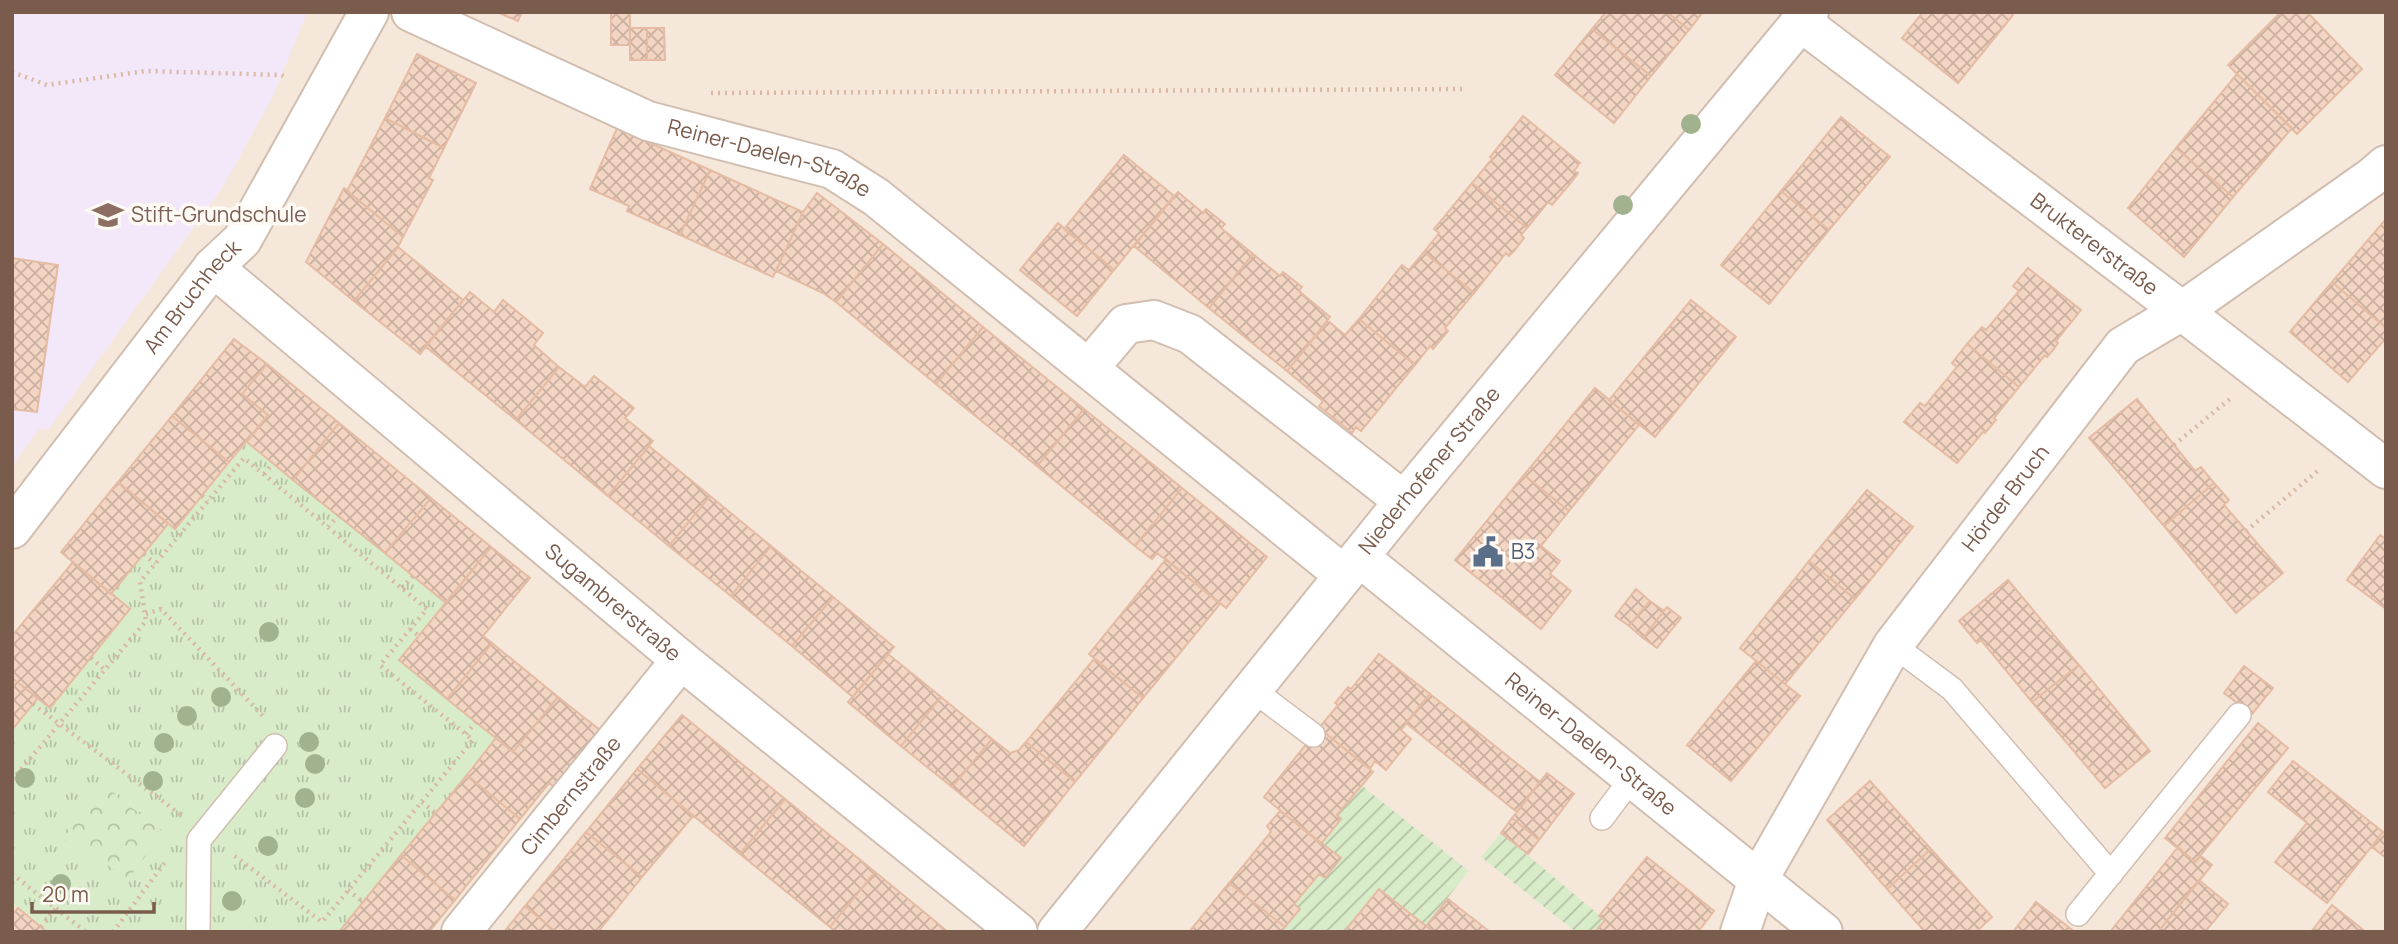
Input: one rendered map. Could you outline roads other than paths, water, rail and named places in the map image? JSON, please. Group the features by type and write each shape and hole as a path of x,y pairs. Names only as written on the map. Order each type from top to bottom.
{"street":[{"name":"Am Bruchheck","path":"12,529 213,267 242,240 369,12"},
{"name":"Reiner-Daelen-Straße","path":"411,12 648,121 832,169 876,197 1089,368 1351,566 1428,612 1823,932"},
{"name":"Bruktererstraße","path":"1805,17 2386,469"},
{"name":"Niederhofener Straße","path":"1057,932 1404,501 1805,17"},
{"name":"Hörder Bruch","path":"1740,932 1758,880 1893,645 2123,346 2182,311 2386,165"},
{"name":"Sugambrerstraße","path":"213,267 681,660 1018,932"},
{"path":"1089,368 1126,324 1154,320 1190,334 1404,501"},
{"name":"Cimbernstraße","path":"461,932 681,660"}],"lane":[{"path":"1893,645 1952,690 2111,874"},
{"path":"1253,690 1313,735"},
{"path":"2078,914 2239,715"},
{"path":"198,932 199,828 275,746"},
{"path":"1602,818 1632,778"}],"place":[{"name":"Stift-Grundschule","path":"108,215"},
{"name":"B3","path":"1488,552"}]}
